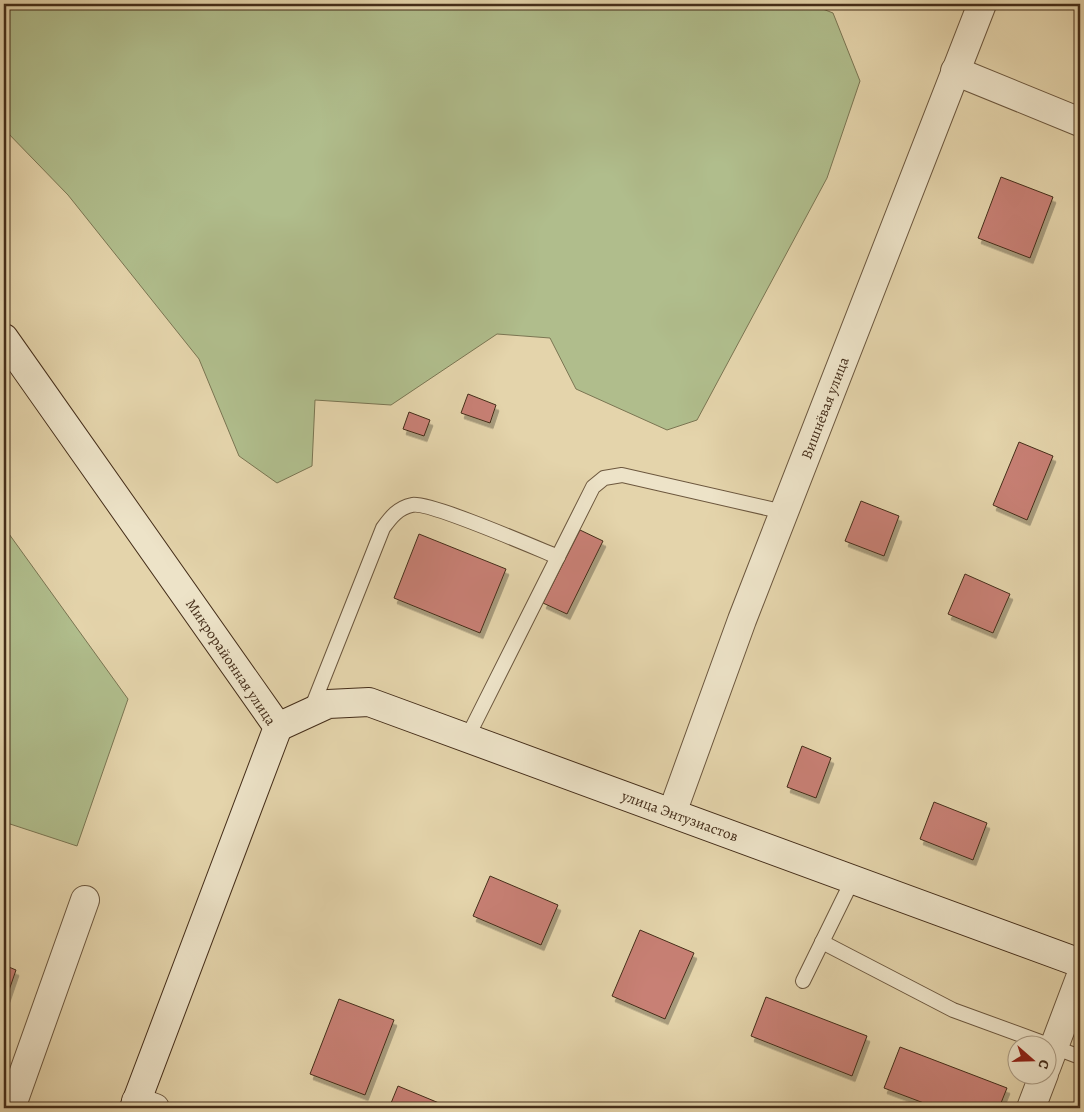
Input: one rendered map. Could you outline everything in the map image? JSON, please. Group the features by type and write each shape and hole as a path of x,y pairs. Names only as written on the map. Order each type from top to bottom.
{"street":[{"name":"Вишнёвая улица","path":"672,813 742,620 982,4"},
{"path":"955,71 1080,122"},
{"name":"Микрорайонная улица","path":"4,338 278,727 142,1106"},
{"name":"улица Энтузиастов","path":"278,727 328,704 369,702 1080,963"},
{"path":"11,1108 85,900"},
{"path":"1055,1034 1080,978"},
{"path":"1030,1108 1040,1084"}],"lane":[{"path":"467,738 593,487 604,478 622,475 784,512"},
{"path":"309,712 383,528 393,514 414,504 436,509 558,557"},
{"path":"803,981 853,879"},
{"path":"822,942 953,1010 1009,1034"},
{"path":"1056,1052 1080,1057"}],"green space":[{"path":"4,4 810,4 833,13 860,81 827,178 697,420 667,430 576,389 550,338 497,334 391,405 315,400 312,466 277,483 239,456 199,359 68,195 4,129"},
{"path":"4,527 128,699 77,846 4,822"}],"building":[{"path":"1001,177 1053,197 1030,258 978,238"},
{"path":"468,394 496,405 490,423 461,413"},
{"path":"409,412 430,420 424,436 403,429"},
{"path":"1019,442 1053,456 1027,520 993,505"},
{"path":"861,501 899,516 884,556 845,541"},
{"path":"580,530 603,541 567,614 543,603"},
{"path":"419,534 506,569 480,633 394,598"},
{"path":"965,574 1010,594 993,633 948,614"},
{"path":"802,746 831,758 816,798 787,787"},
{"path":"934,802 987,823 973,860 920,839"},
{"path":"490,876 558,905 541,945 473,916"},
{"path":"640,930 694,953 665,1019 612,996"},
{"path":"4,965 16,970 4,1005"},
{"path":"766,997 867,1036 852,1076 751,1036"},
{"path":"339,999 394,1020 365,1095 310,1074"},
{"path":"900,1047 1007,1088 999,1108 937,1108 884,1088"},
{"path":"398,1086 451,1108 389,1108"}]}
